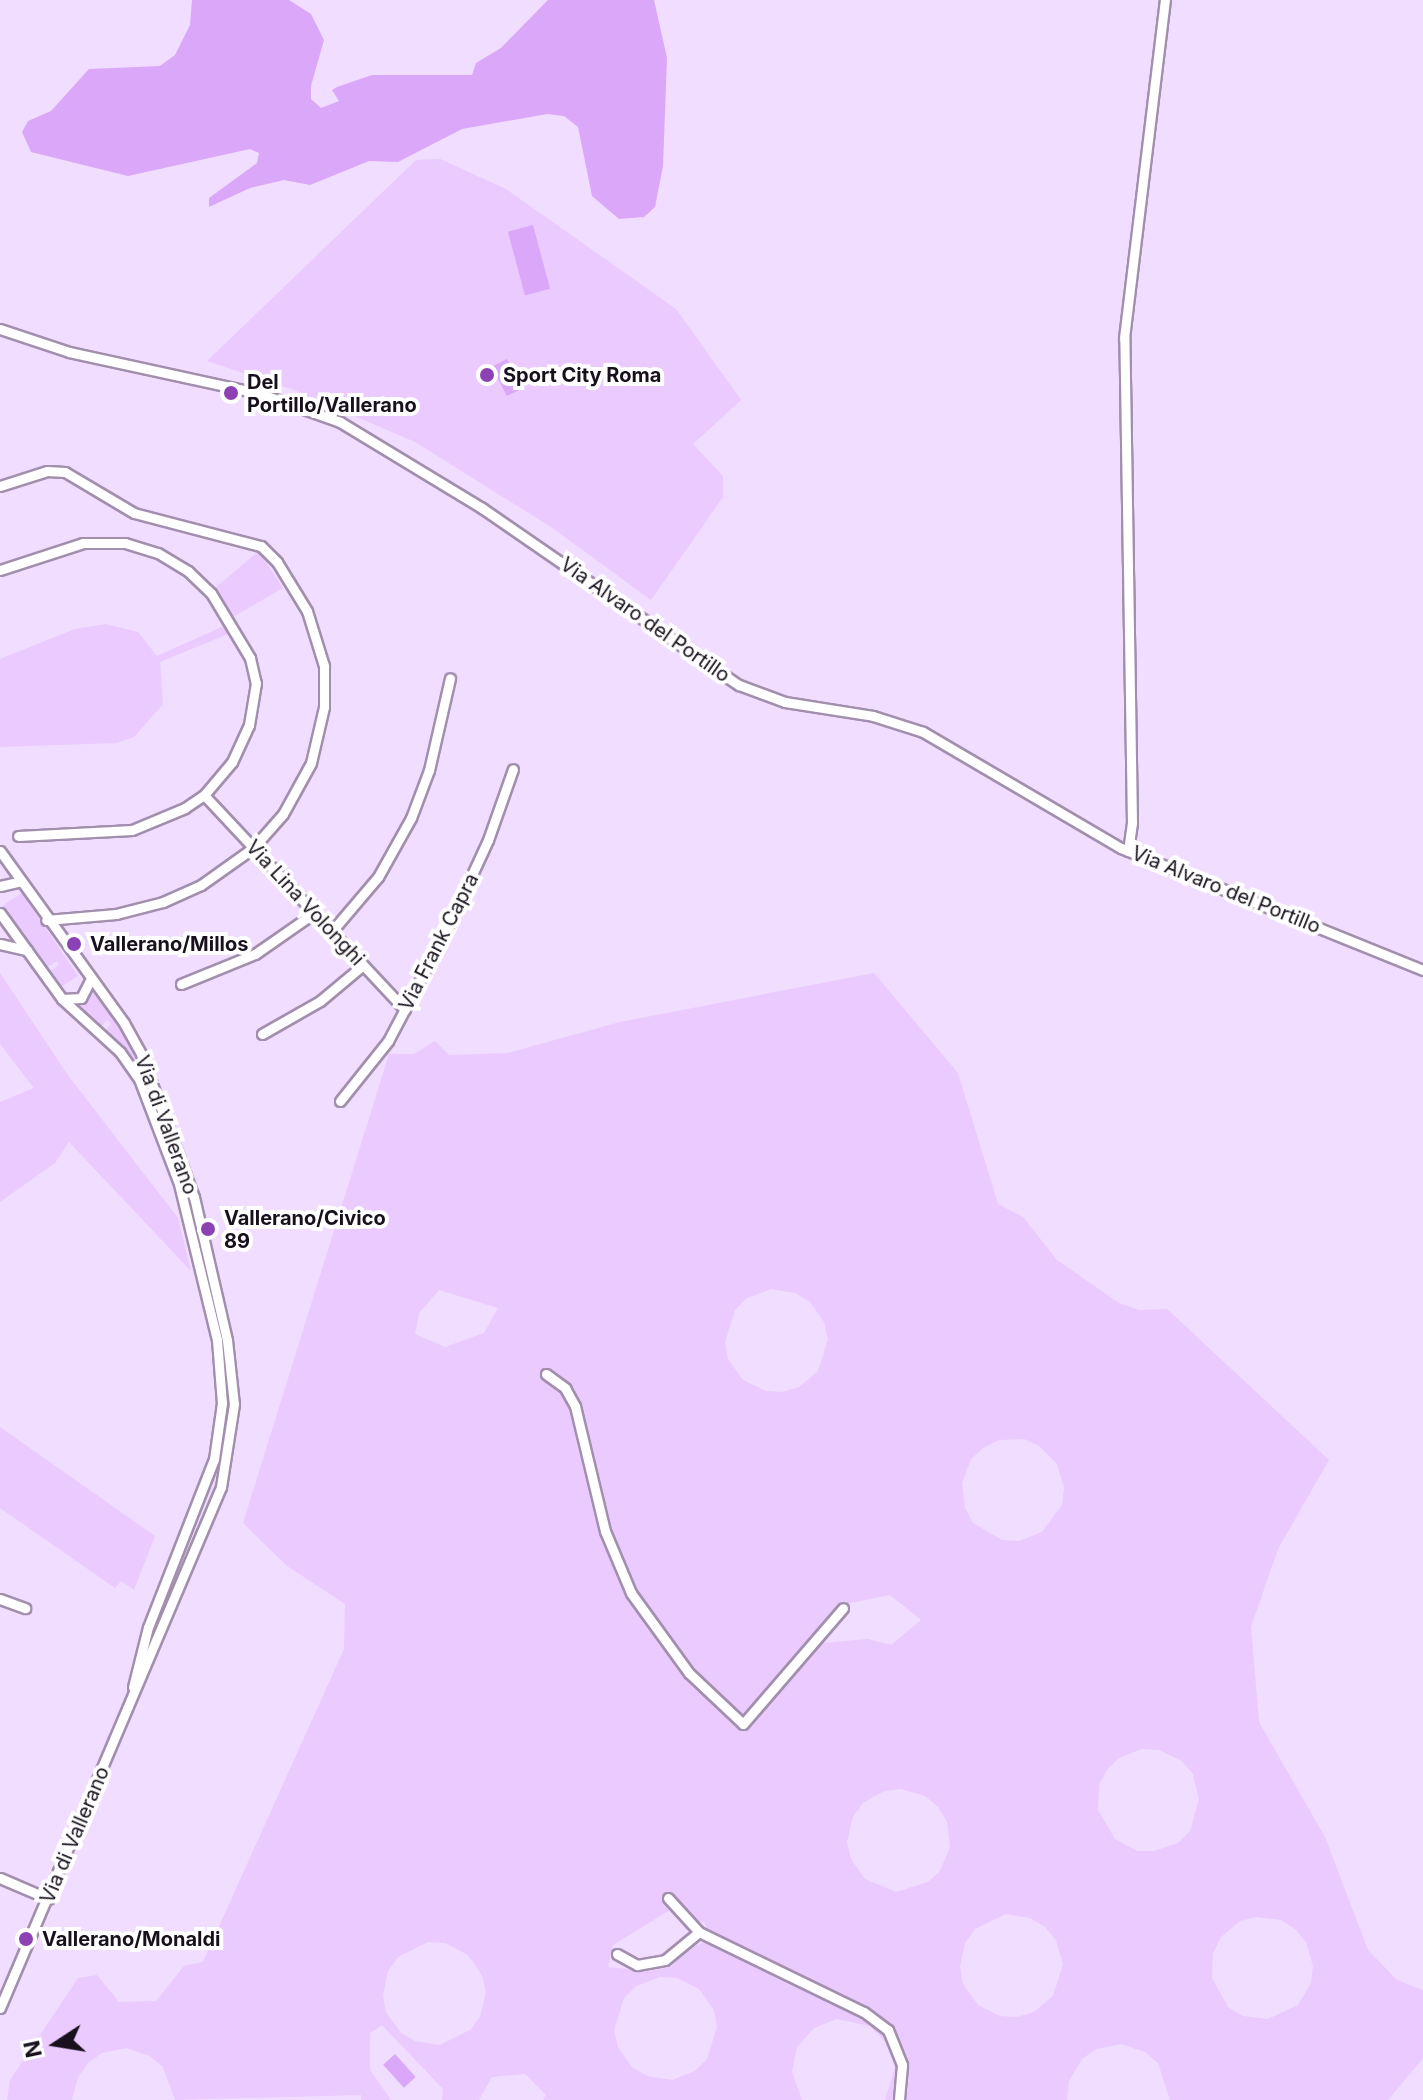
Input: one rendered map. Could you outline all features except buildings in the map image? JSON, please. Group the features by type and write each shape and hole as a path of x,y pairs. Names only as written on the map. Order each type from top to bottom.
{"street":[{"path":"1128,851 1132,823 1123,346 1165,0"},
{"name":"Via Alvaro del Portillo","path":"0,329 69,352 261,394 353,428 494,515 727,678 785,702 873,716 923,732 1128,851 1423,970"},
{"path":"0,486 47,471 65,472 134,513 192,532 255,543 279,565 316,631 325,674 324,707 304,778 253,848 209,881 163,902 116,914 46,920"},
{"path":"0,570 63,547 121,542 169,559 205,586 250,658 256,689 238,751 204,795 168,819 139,829 18,836"},
{"path":"332,931 378,877 411,818 429,770 450,678"},
{"name":"Via Frank Capra","path":"340,1101 383,1049 405,1010 468,886 513,769"},
{"name":"Via Lina Volonghi","path":"204,795 405,1010"},
{"name":"Via di Vallerano","path":"0,851 135,1042 186,1171 226,1332 233,1388 226,1474 49,1899 0,2008"},
{"path":"0,886 21,881"},
{"path":"181,984 255,954 314,913"},
{"name":"Via di Vallerano","path":"0,917 62,999 120,1052 143,1088 185,1203 221,1373 214,1459 148,1627 128,1706"},
{"path":"0,944 27,950"},
{"path":"262,1034 320,1001 363,965"},
{"path":"62,999 81,998 90,980"},
{"path":"546,1374 565,1388 575,1406 605,1531 631,1593 689,1673 743,1724 843,1608"},
{"path":"0,1599 25,1608"},
{"path":"0,1878 49,1899"},
{"path":"668,1898 699,1932 864,2012 888,2030 902,2065 899,2100"},
{"path":"617,1954 637,1965 665,1960 699,1932"}],"shaded area":[{"path":"192,0 289,0 311,14 324,40 311,86 311,99 321,108 339,101 332,90 372,75 472,75 476,63 501,48 548,0 654,0 667,58 663,166 655,207 644,217 619,219 592,196 578,127 564,116 547,114 462,129 398,162 369,161 310,185 284,180 250,188 209,207 209,198 257,163 259,153 250,149 128,176 31,152 22,132 28,121 51,111 89,69 160,66 175,55 190,25"},
{"name":"Sport City Roma","path":"440,159 506,189 676,309 741,400 693,444 723,476 723,497 651,600 551,527 415,442 294,390 207,361 416,160"},
{"path":"533,225 550,289 525,295 508,232"},
{"path":"507,359 522,388 507,396 492,367"},
{"path":"259,551 283,588 233,617 215,588"},
{"path":"106,624 138,632 157,656 224,626 228,634 160,662 163,704 134,737 116,743 0,747 0,659 75,629"},
{"path":"22,893 78,976 61,987 49,972 59,965 57,961 46,968 2,906"},
{"path":"0,973 67,1074 178,1218 191,1271 69,1142 55,1163 0,1202 0,1102 34,1088 0,1044"},
{"path":"874,973 958,1073 998,1204 1023,1217 1057,1260 1119,1303 1139,1310 1167,1309 1329,1460 1278,1549 1251,1627 1259,1722 1325,1837 1368,1950 1397,1980 1423,1990 1423,2058 1388,2100 1170,2100 1158,2063 1145,2052 1121,2044 1096,2049 1082,2059 1069,2081 1067,2100 885,2100 895,2068 887,2044 870,2026 837,2019 814,2028 797,2047 792,2072 802,2100 543,2100 546,2095 525,2074 492,2077 479,2100 442,2100 443,2089 382,2025 370,2033 370,2070 391,2100 361,2100 361,2095 175,2100 163,2067 150,2056 126,2048 102,2053 88,2063 78,2077 72,2100 7,2100 10,2080 78,1978 97,1975 119,2002 156,2001 184,1966 203,1962 344,1649 345,1604 287,1566 243,1523 389,1054 414,1054 435,1041 449,1055 508,1053 620,1022","holes":["771,1289 795,1293 810,1302 824,1322 828,1339 818,1371 799,1387 782,1392 766,1391 743,1380 728,1359 725,1342 735,1310 747,1298","439,1290 498,1308 484,1333 445,1347 415,1334 419,1313","1024,1439 1039,1446 1057,1464 1064,1488 1062,1505 1042,1532 1019,1541 1002,1540 973,1523 965,1508 962,1483 971,1459 999,1440","890,1595 921,1620 891,1645 868,1639 821,1643 846,1604","1142,1749 1159,1750 1182,1761 1193,1774 1199,1799 1190,1831 1178,1843 1154,1851 1137,1851 1115,1839 1098,1810 1099,1785 1107,1770 1119,1758","901,1789 925,1796 938,1807 947,1822 950,1847 940,1871 928,1882 896,1892 865,1879 851,1859 847,1842 853,1817 863,1803 884,1791","670,1910 705,1923 708,1941 689,1948 671,1967 648,1971 608,1967 613,1945","1006,1914 1030,1918 1045,1927 1056,1940 1063,1964 1053,1996 1034,2012 1017,2017 1000,2016 978,2005 963,1984 960,1967 965,1943 975,1929","1256,1917 1281,1920 1295,1929 1306,1942 1313,1966 1311,1983 1298,2005 1268,2019 1243,2016 1228,2007 1212,1978 1213,1953 1221,1937 1240,1921","428,1942 445,1943 468,1955 482,1975 486,1992 480,2017 470,2030 440,2045 415,2041 401,2033 386,2012 383,1995 388,1971 398,1957","660,1977 677,1978 699,1989 714,2010 717,2027 707,2059 695,2071 672,2080 647,2076 632,2067 618,2047 614,2030 624,1998 636,1986"]},
{"path":"92,991 124,1033 144,1075 104,1032 111,1024 107,1020 100,1028 74,1005"},
{"path":"0,1427 155,1536 134,1590 121,1581 115,1588 0,1508"},
{"path":"395,2054 416,2077 404,2088 383,2065"}],"place":[{"name":"Sport City Roma","path":"487,375"},
{"name":"Del Portillo/Vallerano","path":"231,393"},
{"name":"Vallerano/Millos","path":"74,944"},
{"name":"Vallerano/Civico 89","path":"208,1229"},
{"name":"Vallerano/Monaldi","path":"26,1939"}]}
